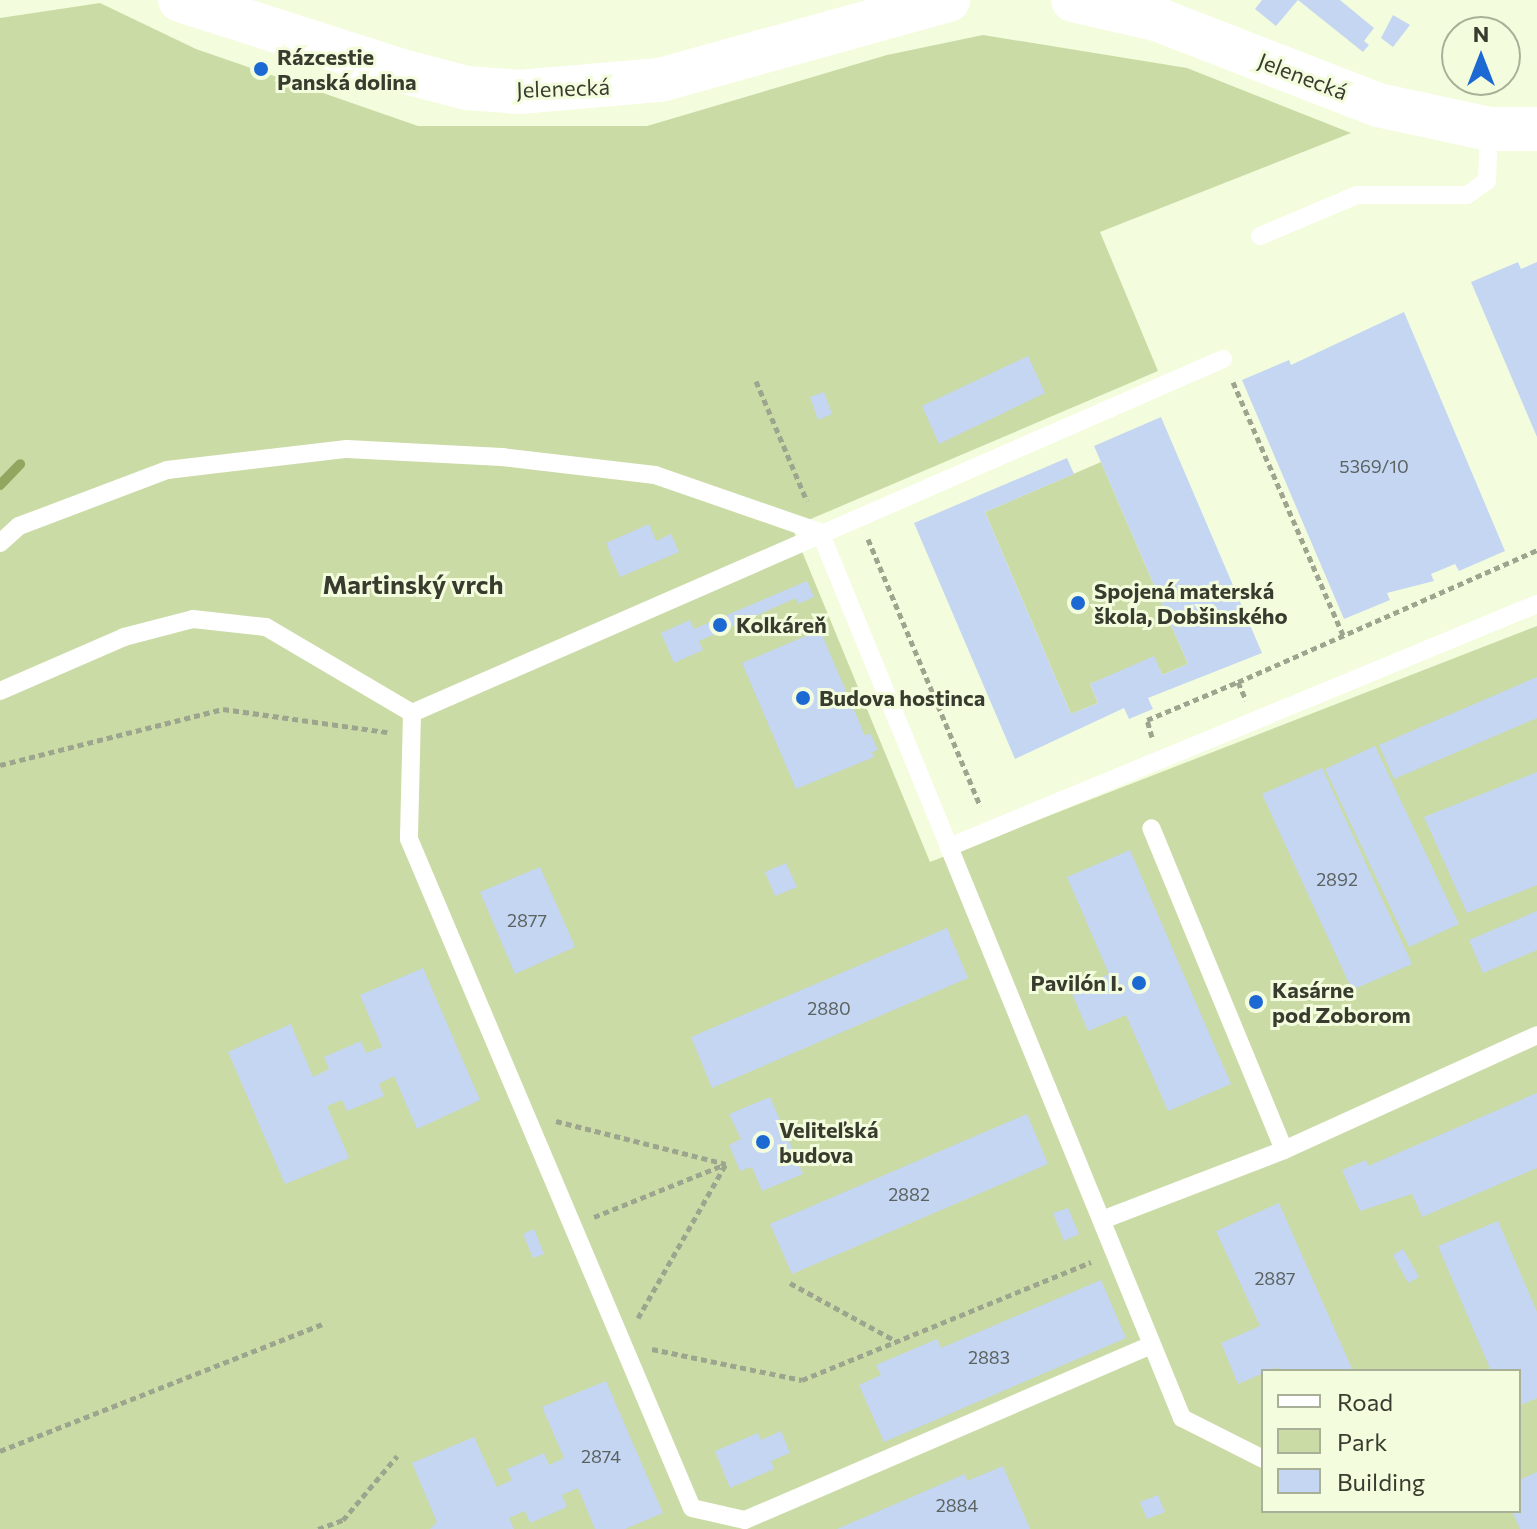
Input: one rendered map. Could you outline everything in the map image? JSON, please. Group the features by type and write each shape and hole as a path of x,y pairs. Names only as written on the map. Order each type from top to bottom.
{"street":[{"name":"Jelenecká","path":"180,0 402,71 467,88 519,92 660,80 895,11 948,0"},
{"name":"Jelenecká","path":"1073,0 1159,20 1378,105 1489,129 1537,129"}],"lane":[{"path":"1260,236 1357,195 1467,195 1487,181 1489,129"},
{"path":"412,713 820,532 1223,359"},
{"path":"0,543 19,526 167,470 347,449 502,457 655,475 820,532 1115,1252 1149,1346 1182,1418 1261,1458"},
{"path":"949,847 1537,604"},
{"path":"0,691 124,637 193,619 266,627 412,713"},
{"path":"412,713 409,839 528,1114 692,1508 745,1520 1149,1346"},
{"path":"1151,828 1284,1150"},
{"path":"1102,1220 1284,1150 1537,1035"}],"path":[{"path":"1223,359 1343,635"},
{"path":"756,381 820,532"},
{"path":"865,532 981,807 995,801"},
{"path":"1139,742 1154,736 1147,720 1537,550"},
{"path":"1238,682 1254,721"},
{"path":"528,1114 726,1164"},
{"path":"574,1224 726,1164"},
{"path":"726,1164 624,1343 802,1380 1115,1252"},
{"path":"790,1283 895,1341"},
{"path":"0,1451 323,1324"},
{"path":"318,1529 343,1520 397,1456"}],"green space":[{"path":"100,3 196,49 418,126 647,126 887,55 983,35 1187,68 1351,133 1100,232 1158,371 792,527 930,862 1537,626 1537,1529 0,1529 0,18"},
{"path":"1101,462 1188,664 1162,675 1154,657 1090,684 1098,703 1071,714 985,512"}],"building":[{"path":"1262,0 1298,0 1276,26 1255,9"},
{"path":"1298,0 1340,0 1374,28 1364,41 1369,45 1363,52"},
{"path":"1393,15 1410,25 1393,47 1381,38"},
{"path":"1518,262 1521,269 1537,262 1537,437 1471,282"},
{"path":"1404,312 1505,551 1459,571 1455,564 1431,574 1434,581 1387,593 1390,600 1344,619 1242,380 1289,360 1291,365"},
{"path":"1028,356 1045,393 939,444 922,406"},
{"path":"824,392 832,414 818,420 810,397"},
{"path":"1161,417 1262,653 1148,698 1153,709 1129,719 1124,708 1015,759 914,523 1067,458 1074,474 985,512 1071,714 1098,703 1090,684 1154,656 1162,675 1188,664 1094,446"},
{"path":"649,524 656,541 671,534 679,552 620,577 606,543"},
{"name":"Kolkáreň","path":"807,581 814,597 798,604 796,598 699,641 703,650 674,663 661,633 690,620 694,629"},
{"name":"Budova hostinca","path":"820,630 865,736 870,733 878,750 872,752 874,757 796,789 742,663"},
{"path":"1537,677 1537,718 1394,779 1379,745"},
{"path":"1375,746 1459,924 1409,947 1325,769"},
{"path":"1322,768 1412,964 1352,990 1262,794"},
{"path":"1537,772 1537,885 1467,913 1424,817"},
{"name":"Pavilón I.","path":"1130,850 1231,1084 1168,1111 1126,1015 1088,1031 1071,991 1109,974 1067,877"},
{"path":"786,863 797,887 775,896 765,872"},
{"path":"540,867 575,947 515,974 480,892"},
{"path":"1537,911 1537,950 1483,973 1469,940"},
{"path":"947,928 968,978 712,1088 691,1037"},
{"path":"423,968 480,1100 417,1129 394,1076 379,1084 384,1096 347,1111 342,1100 327,1106 349,1158 285,1184 228,1052 291,1024 313,1077 329,1069 324,1057 361,1041 366,1053 382,1047 360,995"},
{"path":"1537,1093 1537,1168 1422,1217 1412,1194 1360,1211 1342,1170 1366,1160 1368,1166"},
{"name":"Veliteľská budova","path":"770,1097 803,1174 762,1191 752,1167 740,1171 729,1145 741,1139 729,1114"},
{"path":"1027,1114 1048,1164 792,1274 770,1224"},
{"path":"1279,1203 1352,1369 1261,1369 1261,1374 1238,1384 1221,1343 1260,1326 1216,1231"},
{"path":"1068,1208 1079,1234 1064,1241 1053,1213"},
{"path":"1498,1221 1537,1312 1537,1398 1521,1405 1521,1369 1490,1369 1438,1246"},
{"path":"534,1229 544,1254 533,1258 523,1234"},
{"path":"1403,1249 1419,1277 1408,1283 1393,1255"},
{"path":"1101,1280 1126,1338 884,1442 859,1385 881,1375 876,1365 937,1339 941,1348"},
{"path":"606,1381 663,1513 625,1529 595,1529 578,1488 562,1495 567,1507 530,1523 525,1511 509,1518 514,1529 430,1529 437,1522 412,1463 474,1437 497,1487 512,1480 507,1469 544,1453 549,1465 564,1458 542,1407"},
{"path":"781,1431 790,1453 771,1461 774,1469 730,1488 715,1451 758,1433 761,1440"},
{"path":"1003,1466 1030,1529 837,1529 965,1474 967,1481"},
{"path":"1537,1472 1537,1529 1520,1529 1513,1513 1521,1513 1521,1479"},
{"path":"1158,1495 1165,1512 1147,1519 1140,1502"}],"waterway":[{"path":"0,485 20,464"}],"place":[{"name":"Rázcestie Panská dolina","path":"261,69"},
{"name":"Spojená materská škola, Dobšinského","path":"1078,603"},
{"name":"Kolkáreň","path":"720,625"},
{"name":"Budova hostinca","path":"803,698"},
{"name":"Pavilón I.","path":"1139,983"},
{"name":"Kasárne pod Zoborom","path":"1256,1002"},
{"name":"Veliteľská budova","path":"763,1142"}],"district":[{"name":"Martinský vrch","path":"413,584"}]}
